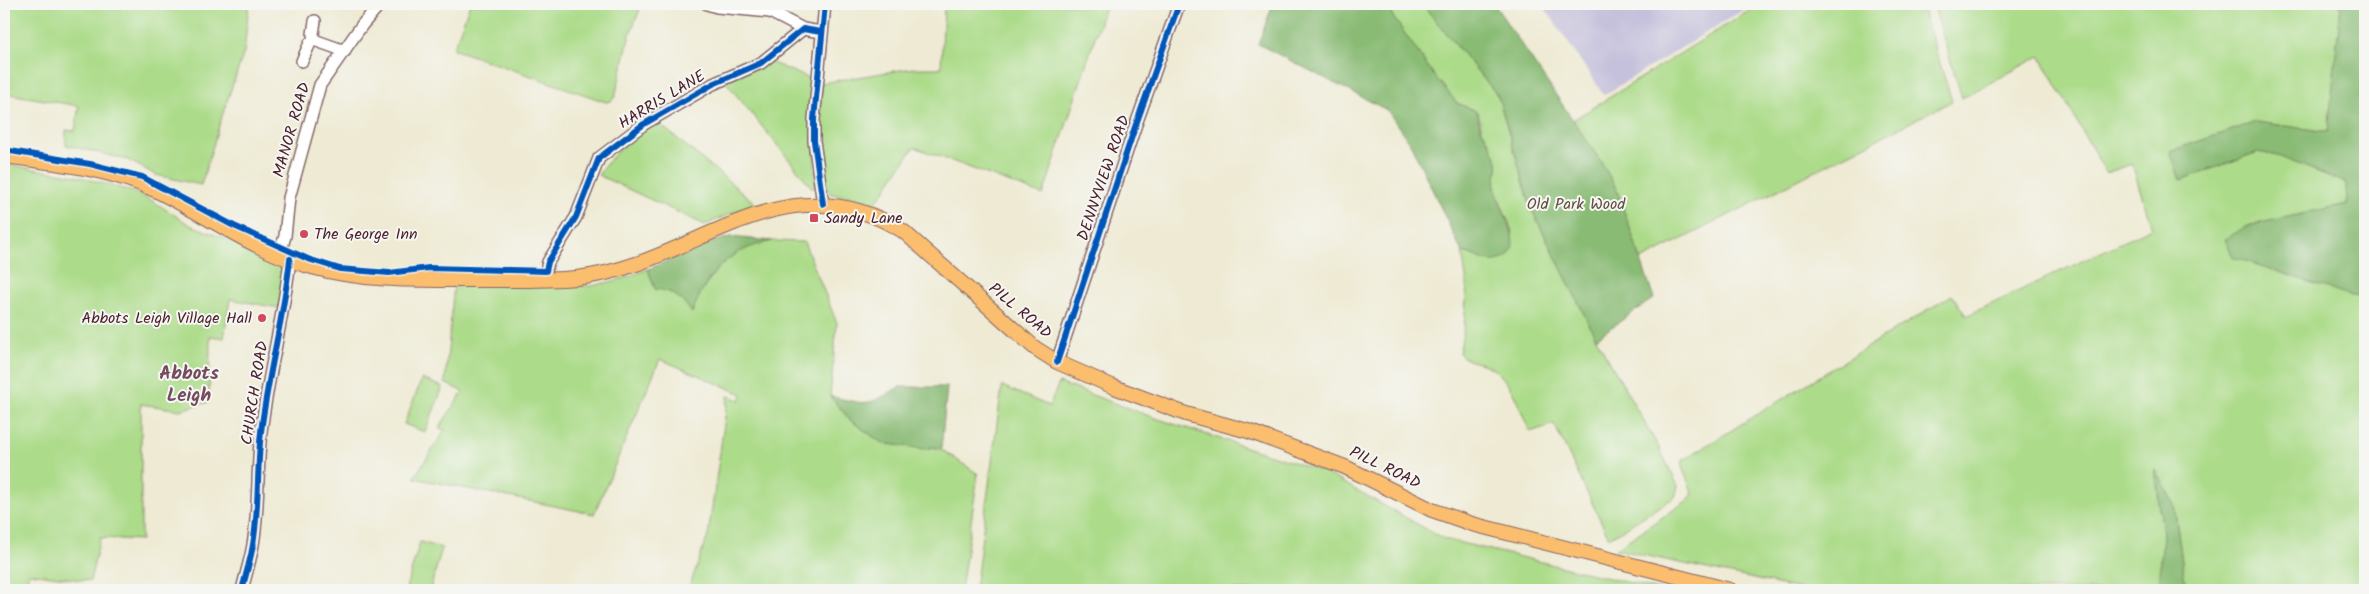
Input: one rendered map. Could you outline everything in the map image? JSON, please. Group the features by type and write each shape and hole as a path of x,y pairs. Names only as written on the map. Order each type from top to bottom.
{"main road":[{"name":"PILL ROAD","path":"4,156 126,178 155,190 233,232 285,257 333,272 385,278 576,278 611,273 776,208 823,204 868,214 903,231 1034,348 1058,362 1114,387 1186,414 1248,431 1345,467 1432,510 1472,524 1697,586 1730,590"}],"street":[{"name":"MANOR ROAD","path":"285,257 289,198 320,85 362,25 380,4"},
{"path":"707,4 717,7 770,12 803,29 821,32"},
{"path":"823,204 814,140 824,4"},
{"name":"DENNYVIEW ROAD","path":"1058,362 1129,145 1179,4"},
{"path":"314,40 315,21"},
{"name":"HARRIS LANE","path":"544,279 548,262 576,217 599,158 644,124 713,84 762,63 803,29"},
{"path":"314,40 345,51"},
{"path":"302,61 310,43 314,40"},
{"name":"CHURCH ROAD","path":"242,590 254,540 261,432 274,349 281,326 287,291 285,257"}],"shaded area":[{"path":"1542,4 1753,4 1604,95"}],"green space":[{"path":"4,4 249,4 244,52 201,185 156,175 128,160 66,145 66,130 75,131 79,106 4,93"},
{"path":"470,4 642,4 630,34 615,97 611,101 606,102 453,49"},
{"path":"961,4 1106,4 1043,195 914,147 875,204 863,198 831,194 827,187 822,159 821,83 913,68 941,68 944,6 960,6"},
{"name":"Old Park Wood","path":"1273,4 1384,4 1433,74 1457,103 1478,112 1482,131 1497,162 1495,189 1511,230 1512,250 1506,257 1491,261 1462,252 1411,145 1387,110 1258,44"},
{"path":"1384,4 1422,4 1498,96 1531,208 1596,338 1658,446 1678,486 1675,497 1609,538 1554,424 1530,432 1511,389 1500,374 1489,366 1467,359 1459,353 1464,328 1467,284 1462,252 1493,261 1505,258 1512,231 1495,188 1497,163 1491,145 1482,130 1478,112 1457,103 1433,74"},
{"name":"Old Park Wood","path":"1422,4 1494,4 1602,163 1616,188 1654,298 1596,338 1531,208 1498,96"},
{"path":"1760,4 1921,4 1952,101 1641,260 1616,188 1573,120"},
{"path":"1933,4 2341,4 2329,132 2256,122 2170,151 2180,180 2258,152 2278,156 2346,183 2347,204 2247,226 2352,296 2365,297 2365,590 2186,590 2174,504 2155,470 2163,534 2159,590 1805,590 1615,549 1688,500 1693,494 1682,467 1683,460 1952,295 1966,316 2152,228 2132,164 2106,173 2040,56 1962,98"},
{"path":"2341,4 2365,4 2365,297 2352,296 2233,257 2225,239 2247,226 2347,204 2346,183 2278,156 2258,152 2180,180 2170,151 2256,122 2328,132"},
{"path":"768,61 813,80 815,186 813,189 725,81"},
{"path":"656,121 755,203 705,225 598,175 624,145"},
{"path":"4,164 77,176 131,191 151,200 190,225 227,239 279,266 285,274 279,308 230,299 224,338 210,336 209,402 180,410 141,404 141,540 100,538 90,581 29,573 24,590 4,590"},
{"path":"730,237 772,241 743,250 721,265 705,286 692,313 672,293 655,289 648,269"},
{"path":"772,241 804,242 837,323 830,396 850,420 882,443 925,449 933,447 941,449 978,474 961,590 688,590 708,536 728,396 740,400 742,394 660,359 594,514 414,478 445,430 439,428 463,392 445,383 454,284 592,286 625,278 648,269 655,289 667,290 686,303 701,290 725,260 751,246"},
{"path":"422,379 443,387 425,432 404,424"},
{"path":"1059,383 1155,418 1324,472 1444,539 1660,590 975,590 1002,386 1049,406"},
{"path":"899,387 947,387 941,449 933,447 925,449 882,443 850,420 830,396 866,402 880,398"},
{"path":"2155,468 2174,504 2186,590 2159,590 2163,534"},
{"path":"420,542 442,548 430,590 406,588"}],"cycle path":[{"path":"823,204 814,141 814,119 825,4"},
{"path":"1057,362 1135,127 1179,4"},
{"path":"4,150 90,164 142,177 234,226 308,259 340,269 389,273 429,268 546,271 548,262 576,217 599,158 644,124 713,84 761,63 803,29 821,32"},
{"path":"242,590 253,545 257,512 261,432 290,259"}],"place":[{"name":"Sandy Lane","path":"814,218"},
{"name":"The George Inn","path":"304,234"},
{"name":"Abbots Leigh Village Hall","path":"262,318"}],"district":[{"name":"Abbots Leigh","path":"189,385"}]}
